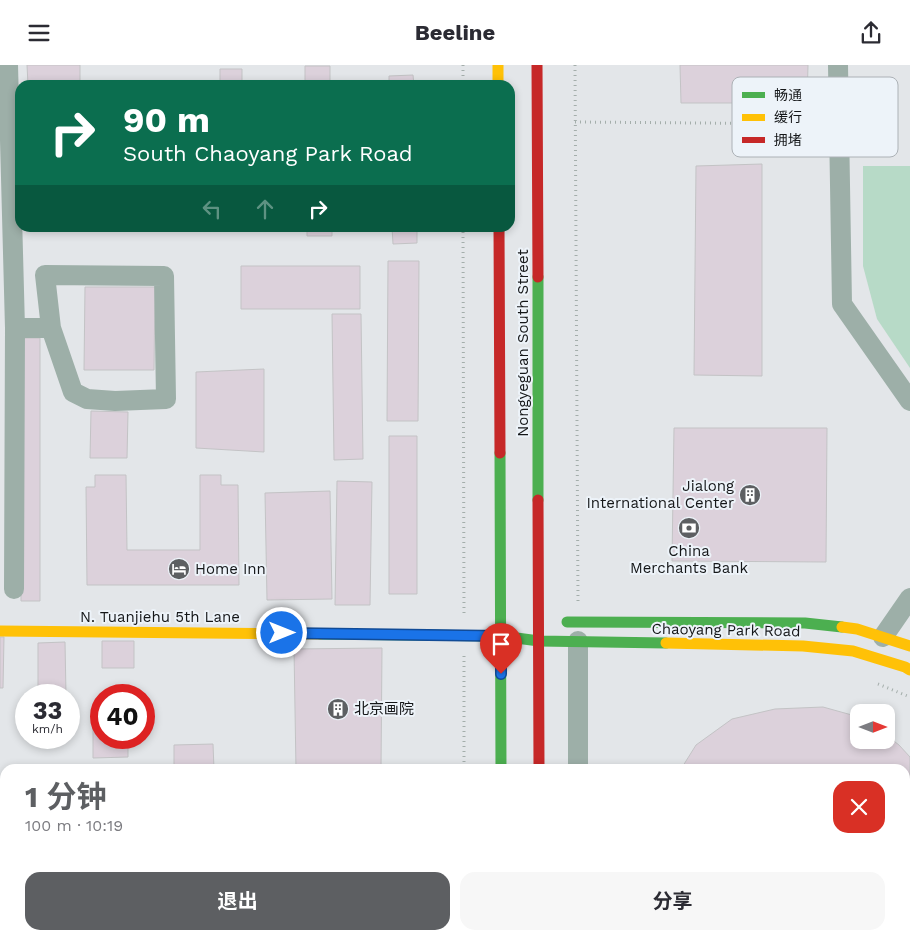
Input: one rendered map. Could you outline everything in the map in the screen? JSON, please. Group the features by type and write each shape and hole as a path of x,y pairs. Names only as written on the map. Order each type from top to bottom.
{"main road":[{"path":"498,65 498,80"},
{"name":"Nongyeguan South Street","path":"537,65 539,764"},
{"name":"Nongyeguan South Street","path":"499,232 501,764"},
{"name":"Chaoyang Park Road","path":"501,636 539,641 578,632 805,623 857,629 910,646"},
{"path":"501,636 540,624"},
{"name":"Chaoyang Park Road","path":"540,624 578,632 853,651 910,670"},
{"name":"N. Tuanjiehu 5th Lane","path":"0,631 501,636"}],"street":[{"path":"8,65 4,94 15,327 14,589"},
{"path":"840,157 842,304 910,401"},
{"path":"45,275 164,276 166,399 115,401 87,399 73,392 51,328 45,275"},
{"path":"15,327 51,328"},
{"path":"883,637 910,598"},
{"path":"578,632 578,764"}],"path":[{"path":"463,65 463,80"},
{"path":"575,65 578,632"},
{"path":"575,122 732,123"},
{"path":"463,232 464,764"}],"green space":[{"path":"863,166 910,166 910,368 877,319 863,266"}],"building":[{"path":"27,65 80,65 80,80 28,80"},
{"path":"680,65 808,65 808,77 732,77 732,103 681,103"},
{"path":"305,66 330,66 330,80 305,80"},
{"path":"220,69 242,69 242,80 220,80"},
{"path":"413,75 414,80 389,80 389,76"},
{"path":"762,164 762,376 694,375 696,166"},
{"path":"307,232 332,232 332,236 307,236"},
{"path":"392,232 417,232 417,243 393,244"},
{"path":"388,261 419,261 418,421 387,421"},
{"path":"241,266 360,266 360,309 241,309"},
{"path":"85,287 155,287 154,370 84,370"},
{"path":"332,314 361,314 363,459 334,460"},
{"path":"21,338 40,338 40,601 21,601"},
{"path":"264,369 264,452 196,448 196,372"},
{"path":"91,411 128,412 127,458 90,458"},
{"name":"Jialong International Center","path":"674,428 827,428 826,562 672,561"},
{"path":"389,436 417,436 417,594 389,594"},
{"path":"95,475 126,475 127,550 200,550 200,475 221,475 221,485 238,485 239,585 87,585 86,487 95,487"},
{"path":"337,481 372,482 370,605 335,605"},
{"path":"330,491 332,599 267,600 265,493"},
{"path":"0,637 4,637 3,688 0,688"},
{"path":"102,641 134,641 134,668 102,668"},
{"path":"65,642 66,684 38,684 38,643"},
{"name":"北京画院","path":"382,648 381,764 296,764 294,649"},
{"path":"823,707 850,714 850,749 895,749 895,742 910,757 910,764 684,764 696,745 732,719 775,709"},
{"path":"213,744 214,764 174,764 174,745"},
{"path":"93,749 128,749 128,757 93,758"}],"traffic: fast":[{"path":"538,277 538,500"},
{"path":"500,453 501,764"},
{"path":"567,622 805,623 842,627"},
{"path":"320,634 501,636 539,641 666,643"}],"traffic: slow":[{"path":"498,65 498,80"},
{"path":"842,627 857,629 910,646"},
{"path":"0,631 320,634"},
{"path":"666,643 803,646 853,651 910,670"}],"traffic: jam":[{"path":"537,65 538,277"},
{"path":"499,232 500,453"},
{"path":"538,500 539,764"}],"place":[{"name":"Jialong International Center","path":"750,495"},
{"name":"China Merchants Bank","path":"689,528"},
{"name":"Home Inn","path":"179,569"},
{"name":"北京画院","path":"338,709"}],"route":[{"path":"282,633 501,636 501,674"}]}
